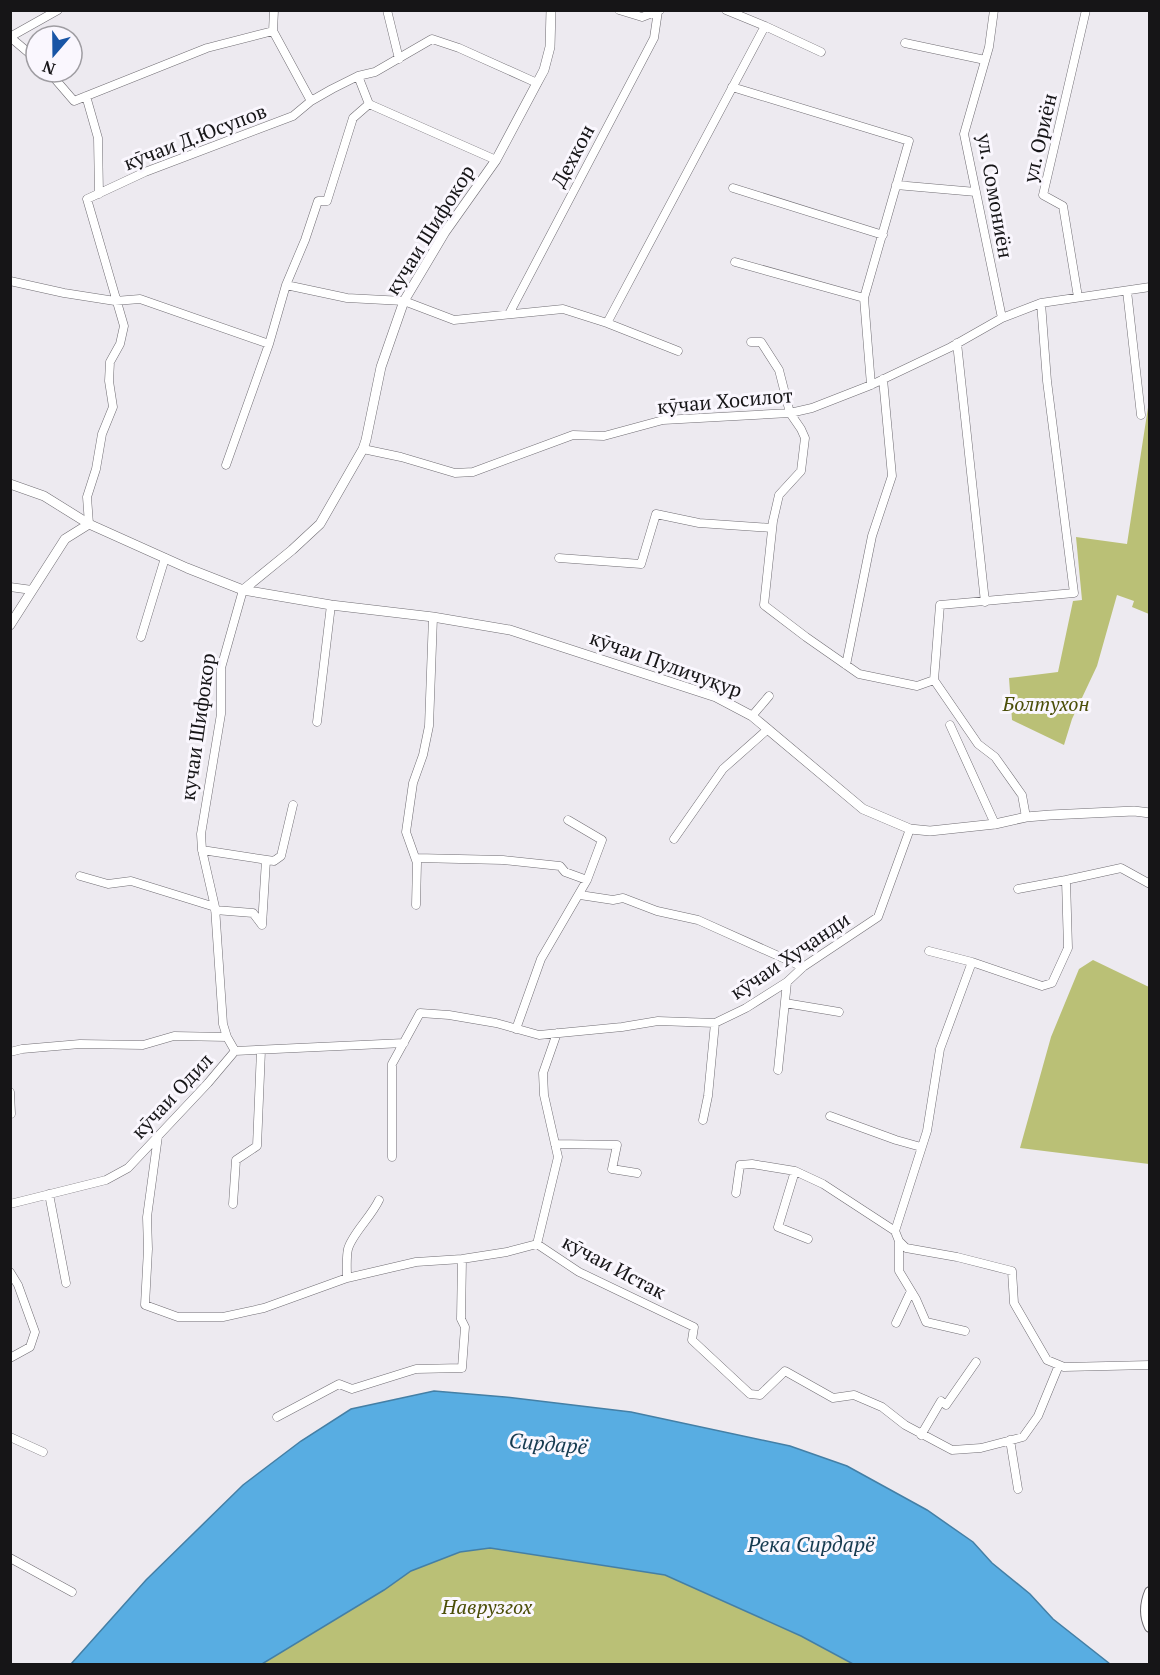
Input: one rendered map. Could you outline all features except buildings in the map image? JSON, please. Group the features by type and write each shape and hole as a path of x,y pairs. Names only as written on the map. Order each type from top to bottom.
{"main road":[{"path":"1149,1592 1145,1606 1149,1627"}],"street":[{"path":"24,49 10,37 58,10"},
{"path":"274,10 273,31 311,101"},
{"path":"387,10 399,59"},
{"name":"кучаи Шифокор","path":"227,1037 215,909 202,850 201,834 221,714 221,668 243,590 320,524 363,449 381,367 404,301 445,232 496,160 544,70 550,47 551,10"},
{"path":"619,10 642,16 659,11"},
{"path":"726,10 740,13 821,52"},
{"name":"ул. Сомониён","path":"994,10 985,60 964,134 1002,318"},
{"name":"ул. Ориён","path":"1078,297 1063,206 1043,195 1086,10"},
{"name":"Дехкон","path":"508,314 654,38 659,11"},
{"path":"607,323 765,26"},
{"path":"59,84 74,101 207,48 273,31"},
{"name":"кӯчаи Д.Юсупов","path":"116,301 87,199 145,172 293,116 311,101 358,76 375,72 432,39 459,48 537,83"},
{"path":"905,43 985,60"},
{"path":"358,76 369,104 496,160"},
{"path":"732,87 909,141 864,298 871,385"},
{"path":"86,96 98,138 99,194"},
{"path":"226,465 269,344 286,285 318,201 327,201 353,118 369,104"},
{"path":"896,185 976,192"},
{"path":"733,188 883,235"},
{"path":"735,262 864,298"},
{"path":"10,281 116,301 140,299 269,344"},
{"path":"286,285 347,298 404,301 454,320 563,309 607,323 678,351"},
{"name":"кӯчаи Хосилот","path":"363,449 402,456 455,473 473,472 573,435 604,436 673,419 790,413 812,408 871,385 1002,318 1041,303 1149,287"},
{"path":"1127,291 1141,415"},
{"path":"10,625 65,538 89,524 87,497 96,470 102,434 113,407 109,381 110,362 120,344 124,326 116,301"},
{"path":"1026,818 1022,795 995,757 978,744 934,680 940,605 1074,593 1047,381 1041,303"},
{"path":"751,342 761,342 779,370 790,413 805,438 801,471 779,495 772,528 764,605 859,674 917,686 934,680"},
{"path":"957,343 985,602"},
{"path":"846,665 872,536 892,476 883,379"},
{"name":"кӯчаи Пуличуқур","path":"10,484 44,496 89,524 243,590 510,630 553,642 716,697 752,716 863,809 910,829 930,831 1026,818 1134,811 1149,813"},
{"path":"559,558 640,564 656,514 699,523 772,528"},
{"path":"141,637 165,558"},
{"path":"10,587 32,590"},
{"path":"317,722 331,605"},
{"path":"416,905 417,858 406,832 413,783 423,755 429,726 433,617"},
{"path":"752,716 769,696"},
{"path":"950,725 995,824"},
{"path":"674,839 723,769 768,729"},
{"path":"202,850 274,861 281,856 293,806"},
{"path":"516,1029 541,958 580,895 602,840 567,820"},
{"name":"кӯчаи Хуҷанди","path":"392,1157 392,1064 420,1013 449,1015 539,1035 658,1021 715,1023 746,1008 788,982 803,968 878,917 910,829"},
{"path":"417,858 503,860 560,866 565,872 587,880"},
{"path":"80,876 108,884 132,881 215,909 253,913 262,925 266,860"},
{"path":"1018,889 1121,868 1149,884"},
{"path":"929,951 972,962 1042,986 1052,983 1068,948 1066,880"},
{"path":"580,895 613,900 623,898 657,911 698,920 803,968"},
{"path":"895,1231 927,1131 940,1049 972,962"},
{"path":"778,1070 788,982"},
{"path":"785,1003 838,1012"},
{"path":"703,1120 708,1096 715,1023"},
{"path":"537,1244 558,1157 544,1095 543,1073 557,1033"},
{"name":"кӯчаи Одил","path":"10,1052 80,1044 143,1045 174,1036 227,1037 235,1051 208,1083 128,1167 106,1180 10,1204"},
{"path":"235,1051 404,1043"},
{"path":"233,1204 236,1160 257,1146 261,1050"},
{"path":"10,1092 11,1114"},
{"path":"830,1116 921,1147"},
{"name":"кӯчаи Истак","path":"158,1136 147,1217 145,1305 178,1317 223,1317 264,1308 347,1278 416,1262 462,1259 507,1252 537,1244 579,1272 694,1327 692,1340 750,1394 760,1395 785,1371 833,1398 854,1395 882,1407 921,1435 952,1450 981,1448 1023,1437 1038,1416 1059,1365"},
{"path":"555,1144 617,1145 612,1169 637,1173"},
{"path":"736,1193 740,1165 752,1164 795,1171 823,1184 895,1231 899,1241 899,1270 926,1322 965,1331"},
{"path":"795,1171 778,1227 808,1239"},
{"path":"49,1194 66,1283"},
{"path":"347,1278 348,1250 355,1234 368,1219 379,1200"},
{"path":"899,1241 906,1248 957,1257 1012,1271 1014,1303 1047,1360 1064,1367 1149,1365"},
{"path":"277,1417 339,1384 352,1389 416,1369 462,1368 465,1327 461,1319 462,1259"},
{"path":"10,1272 18,1285 35,1332 30,1347 10,1358"},
{"path":"896,1323 911,1291"},
{"path":"921,1435 941,1401 945,1406 976,1362"},
{"path":"10,1437 43,1452"},
{"path":"1010,1440 1018,1489"},
{"path":"10,1558 72,1592"}],"green space":[{"name":"Болтухон","path":"1149,401 1149,614 1132,607 1134,601 1117,595 1097,666 1072,719 1064,745 1012,720 1009,678 1058,672 1073,601 1082,600 1076,537 1127,544"},
{"path":"1093,960 1149,987 1149,1164 1020,1148 1051,1037 1079,969"},
{"name":"Наврузгох","path":"490,1548 665,1575 801,1636 853,1664 262,1664 384,1590 411,1571 460,1552"}],"water":[{"name":"Река Сирдарё","path":"434,1391 631,1412 790,1446 847,1466 927,1510 973,1542 992,1563 1030,1594 1053,1619 1110,1664 853,1664 801,1636 665,1575 490,1548 460,1552 411,1571 384,1590 262,1664 71,1664 146,1580 243,1485 301,1441 351,1409"}],"water label":[{"name":"Сирдарё","path":"548,1444"}]}
